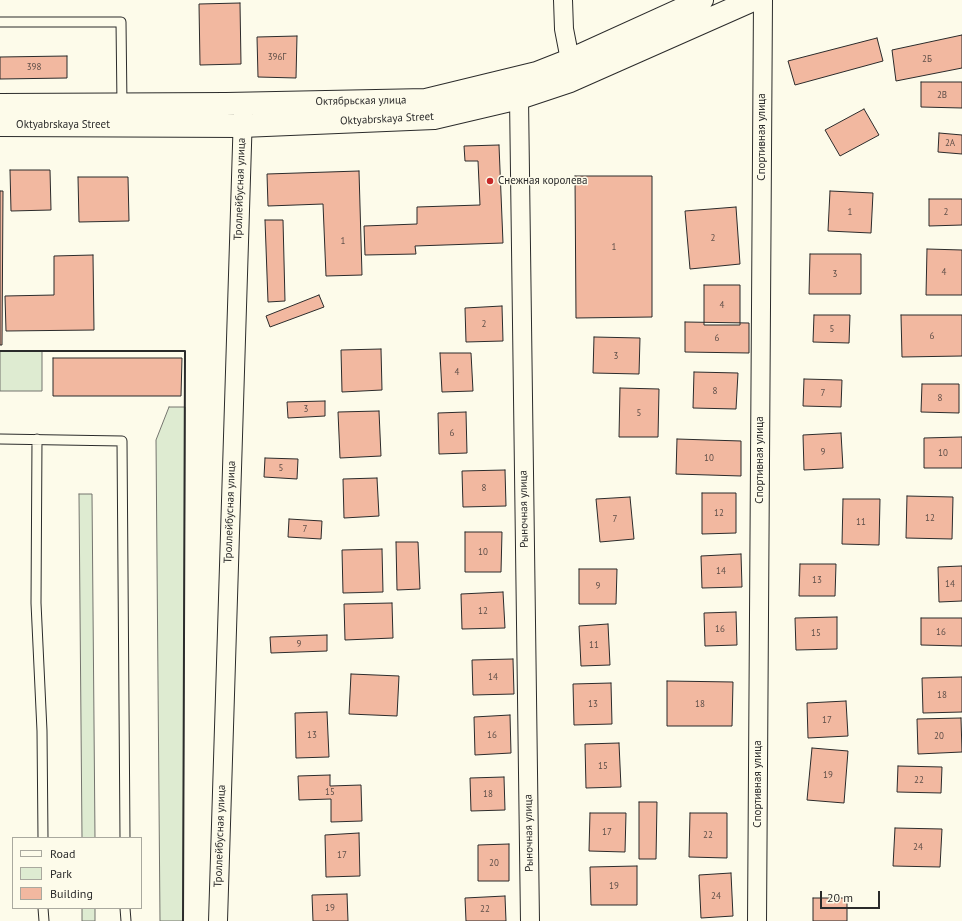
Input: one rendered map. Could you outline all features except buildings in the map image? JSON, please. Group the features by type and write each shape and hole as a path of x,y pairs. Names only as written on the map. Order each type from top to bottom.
{"main road":[{"name":"Октябрьская улица","path":"0,105 243,104 426,100 537,73 570,60 702,0"},
{"name":"Oktyabrskaya Street","path":"0,125 242,126 434,118 519,98 570,81 753,0"}],"street":[{"path":"563,0 564,29 570,60"},
{"name":"Спортивная улица","path":"757,921 763,0"},
{"name":"Рыночная улица","path":"519,98 530,921"},
{"name":"Троллейбусная улица","path":"218,921 243,104"}],"lane":[{"path":"0,22 121,22 122,104"},
{"path":"0,439 122,441 125,837"},
{"path":"36,439 36,603 42,731 43,837"},
{"path":"43,909 44,921"},
{"path":"125,909 126,921"}],"green space":[{"path":"0,351 42,351 42,391 0,391"},
{"path":"169,407 185,407 183,921 160,921 156,440"},
{"path":"79,494 92,494 95,837 82,837"},
{"path":"82,909 95,909 95,921 82,921"}],"wall":[{"path":"0,351 185,351 183,921"}],"place":[{"name":"Снежная королева","path":"490,181"}]}
